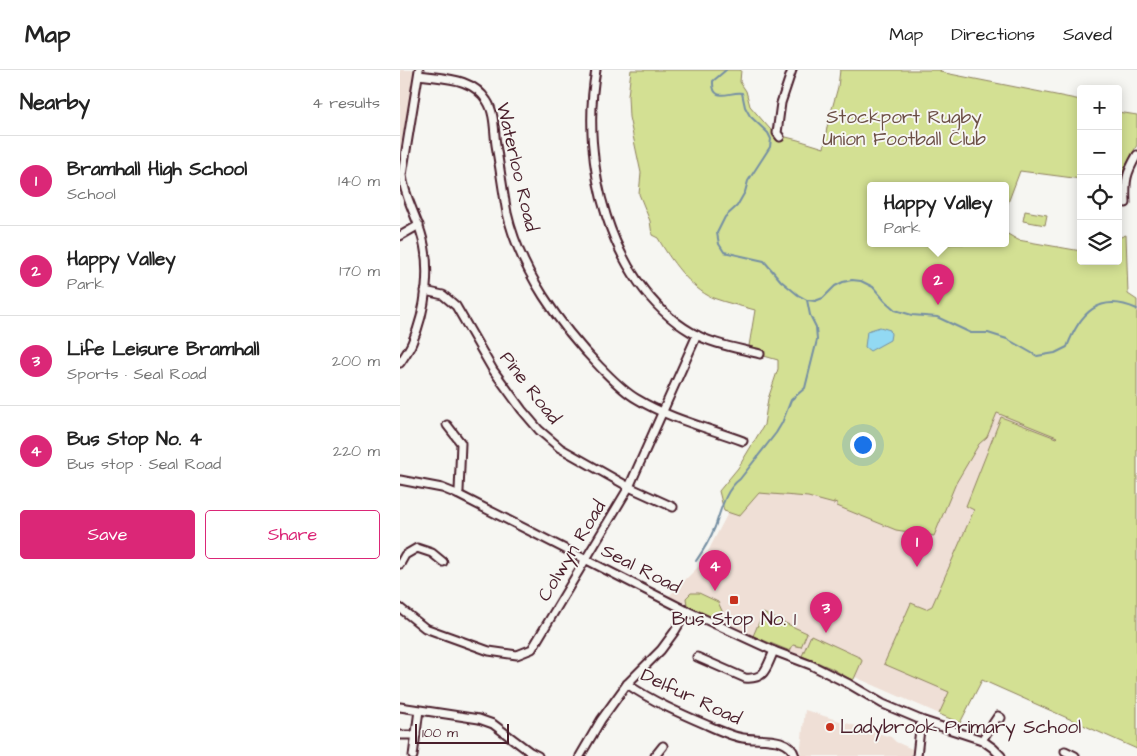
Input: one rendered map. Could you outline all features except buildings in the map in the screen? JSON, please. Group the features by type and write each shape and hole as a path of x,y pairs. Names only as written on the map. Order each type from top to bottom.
{"street":[{"path":"596,70 592,110 595,167 601,200 615,238 627,262 653,300 669,316 697,335 760,354"},
{"path":"780,137 776,133 781,104 792,70"},
{"path":"400,363 411,345 416,331 425,291 426,256 418,225 405,192 402,174 404,151 419,72"},
{"name":"Waterloo Road","path":"419,72 464,82 473,86 483,95 488,103 494,126 508,214 516,241 542,293 590,356 626,392 663,413 743,440"},
{"path":"1126,203 1125,184 1127,174 1137,155"},
{"path":"400,236 418,225"},
{"name":"Pine Road","path":"425,291 443,295 456,306 493,370 539,430 560,448 629,487 674,507"},
{"name":"Colwyn Road","path":"400,608 424,628 488,651 520,655 528,652 535,646 629,487 697,335"},
{"path":"447,425 460,442 459,490 457,494"},
{"name":"Seal Road","path":"400,480 442,488 457,494 687,611 774,651 811,665 883,704 921,720 982,740 994,748 1000,756"},
{"path":"400,564 405,555 417,548 432,553 443,562"},
{"path":"580,756 627,684 661,650 676,631 687,611"},
{"path":"697,657 752,679 758,678 763,674 774,651"},
{"name":"Delfur Road","path":"627,684 669,709 730,734 742,738 783,742 789,746 794,756"},
{"path":"400,707 479,718 493,724 538,756"},
{"path":"413,756 419,710"},
{"path":"982,740 998,716 1002,718"},
{"path":"917,756 921,720"},
{"path":"400,735 416,735"},
{"path":"655,756 662,746"},
{"path":"1065,751 1075,756"}],"shaded area":[{"path":"400,70 416,70 400,150"},
{"path":"994,389 1132,444 1137,749 982,680 960,723 855,677 852,680 811,659 767,642 669,596 702,563 730,509 772,480 934,536"},
{"name":"Ladybrook Primary School","path":"805,710 891,737 896,742 912,749 911,756 800,756"}],"green space":[{"name":"Stockport Rugby Union Football Club","path":"631,70 741,70 740,82 746,91 750,106 770,129 778,135 824,148 840,70 941,70 940,72 1077,99 1077,178 1020,171 1009,200 1009,182 867,182 867,247 1009,247 1009,235 1018,240 1077,250 1077,265 1122,265 1122,236 1126,235 1128,294 1137,300 1137,749 982,680 960,723 939,714 949,692 884,664 911,603 926,609 932,606 974,510 966,506 1001,417 1057,437 997,413 987,437 979,444 956,483 934,536 896,530 837,506 837,503 834,502 834,504 808,497 759,493 739,516 724,511 719,491 738,468 764,425 768,399 778,369 778,360 764,356 765,351 749,346 755,310 718,300 705,294 681,272 658,238 652,235 650,221 639,194 641,173 629,117 628,96"},
{"path":"1122,113 1137,115 1137,145 1122,174"},
{"path":"1025,211 1047,215 1045,225 1023,221"},
{"path":"691,593 699,593 718,602 723,613 720,618 716,619 687,605 686,598"},
{"path":"763,613 807,633 801,647 793,645 790,651 753,636"},
{"path":"811,635 861,658 862,661 854,679 852,680 831,668 802,656"}],"water":[{"path":"880,327 890,330 890,340 870,351 865,347 867,331"}],"waterway":[{"path":"726,70 713,81 715,92 723,95 742,93 745,107 750,116 768,133 771,139 770,147 748,181 745,192 737,206 725,217 717,233 719,244 724,252 764,261 781,281 807,300 815,301 823,298 835,286 843,282 861,281 873,287 895,310 912,315 937,317 971,333 988,333 1007,339 1037,356 1055,353 1067,347 1078,324 1093,309 1112,303 1124,304 1137,309"},
{"path":"696,561 711,536 724,501 731,489 776,433 791,400 805,388 817,340 816,327 810,315 807,300"}],"place":[{"name":"Happy Valley","path":"938,305"},
{"name":"Bramhall High School","path":"917,567"},
{"name":"Bus Stop No. 4","path":"715,591"},
{"name":"Bus Stop No. 1","path":"734,600"},
{"name":"Life Leisure Bramhall","path":"826,633"},
{"name":"Ladybrook Primary School","path":"830,727"}]}
